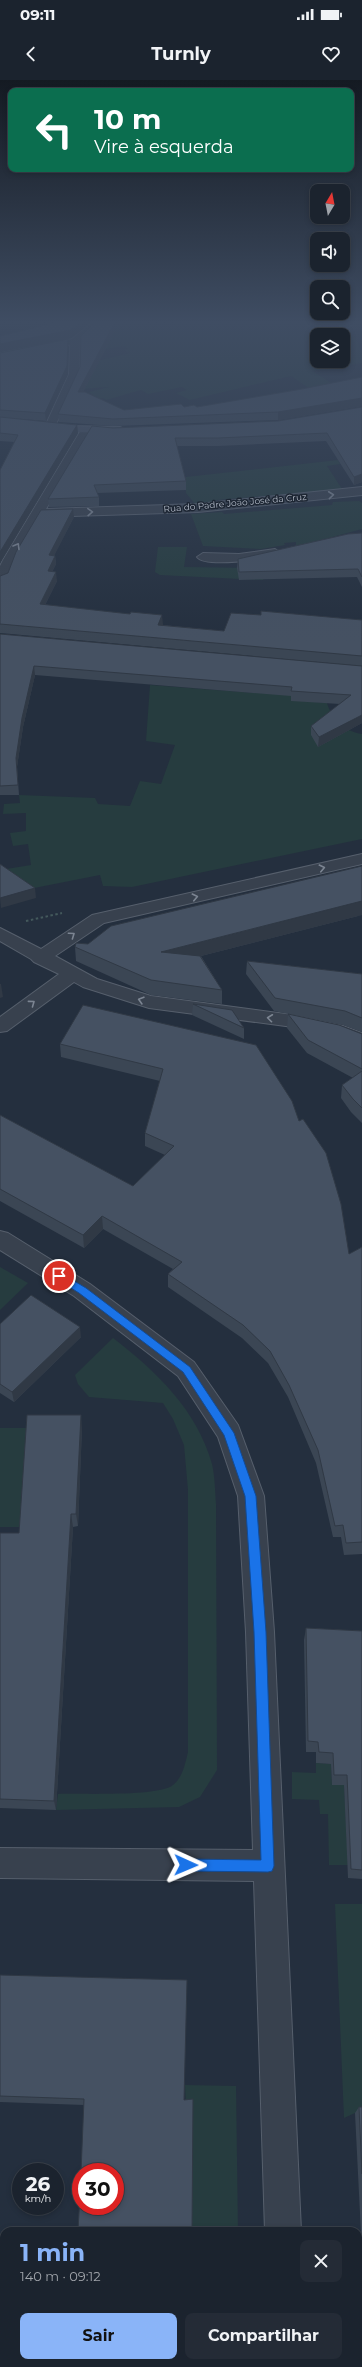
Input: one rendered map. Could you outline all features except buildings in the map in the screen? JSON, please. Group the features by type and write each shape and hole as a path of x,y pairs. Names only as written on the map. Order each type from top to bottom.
{"street":[{"path":"68,429 128,430"},
{"path":"0,581 8,560 87,430"},
{"name":"Rua do Padre João José da Cruz","path":"37,514 198,508 362,492"},
{"path":"203,557 239,558 284,552"},
{"path":"40,958 98,919 362,859"},
{"path":"6,937 40,958 106,990 149,1002 318,1026 362,1040"},
{"path":"0,1026 72,974"},
{"path":"0,1240 82,1290 186,1369 229,1433 251,1496 260,1632 283,2227"},
{"path":"0,1863 268,1866"}],"green space":[{"path":"338,460 340,464 327,466 344,492 325,491 216,500 217,503 196,505 186,493 186,477"},
{"path":"359,501 362,503 362,529 303,545 296,545 296,542 284,543 285,545 261,549 203,546 191,514 222,512 224,514 332,505 333,502"},
{"path":"158,547 187,547 184,567 263,568 263,580 160,575 155,572"},
{"path":"293,674 291,700 327,703 332,714 340,723 356,733 362,734 362,839 132,887 103,886 100,875 24,890 0,870 31,865 28,844 13,846 10,833 26,831 26,813 3,814 4,804 20,803 19,795 95,798 98,804 130,806 140,781 161,784 175,745 146,741 150,685 255,693"},
{"path":"0,1267 28,1283 0,1310"},
{"path":"113,1338 144,1364 173,1393 196,1426 205,1444 212,1464 216,1504 217,1770 200,1797 179,1807 56,1810 58,1794 118,1794 165,1789 173,1785 179,1778 188,1752 188,1490 184,1445 173,1419 163,1403 89,1397 78,1384 75,1375"},
{"path":"0,1428 29,1428 22,1527 0,1527"},
{"path":"316,1763 331,1764 332,1785 344,1785 348,1865 329,1865 328,1814 320,1814 319,1800 292,1799 292,1772 316,1773"},
{"path":"335,1904 362,1904 362,2113 355,2113 344,2118"},
{"path":"185,2085 236,2086 238,2227 192,2227"}],"route":[{"path":"59,1276 82,1290 186,1369 229,1433 251,1496 260,1632 268,1866 186,1865"}]}
